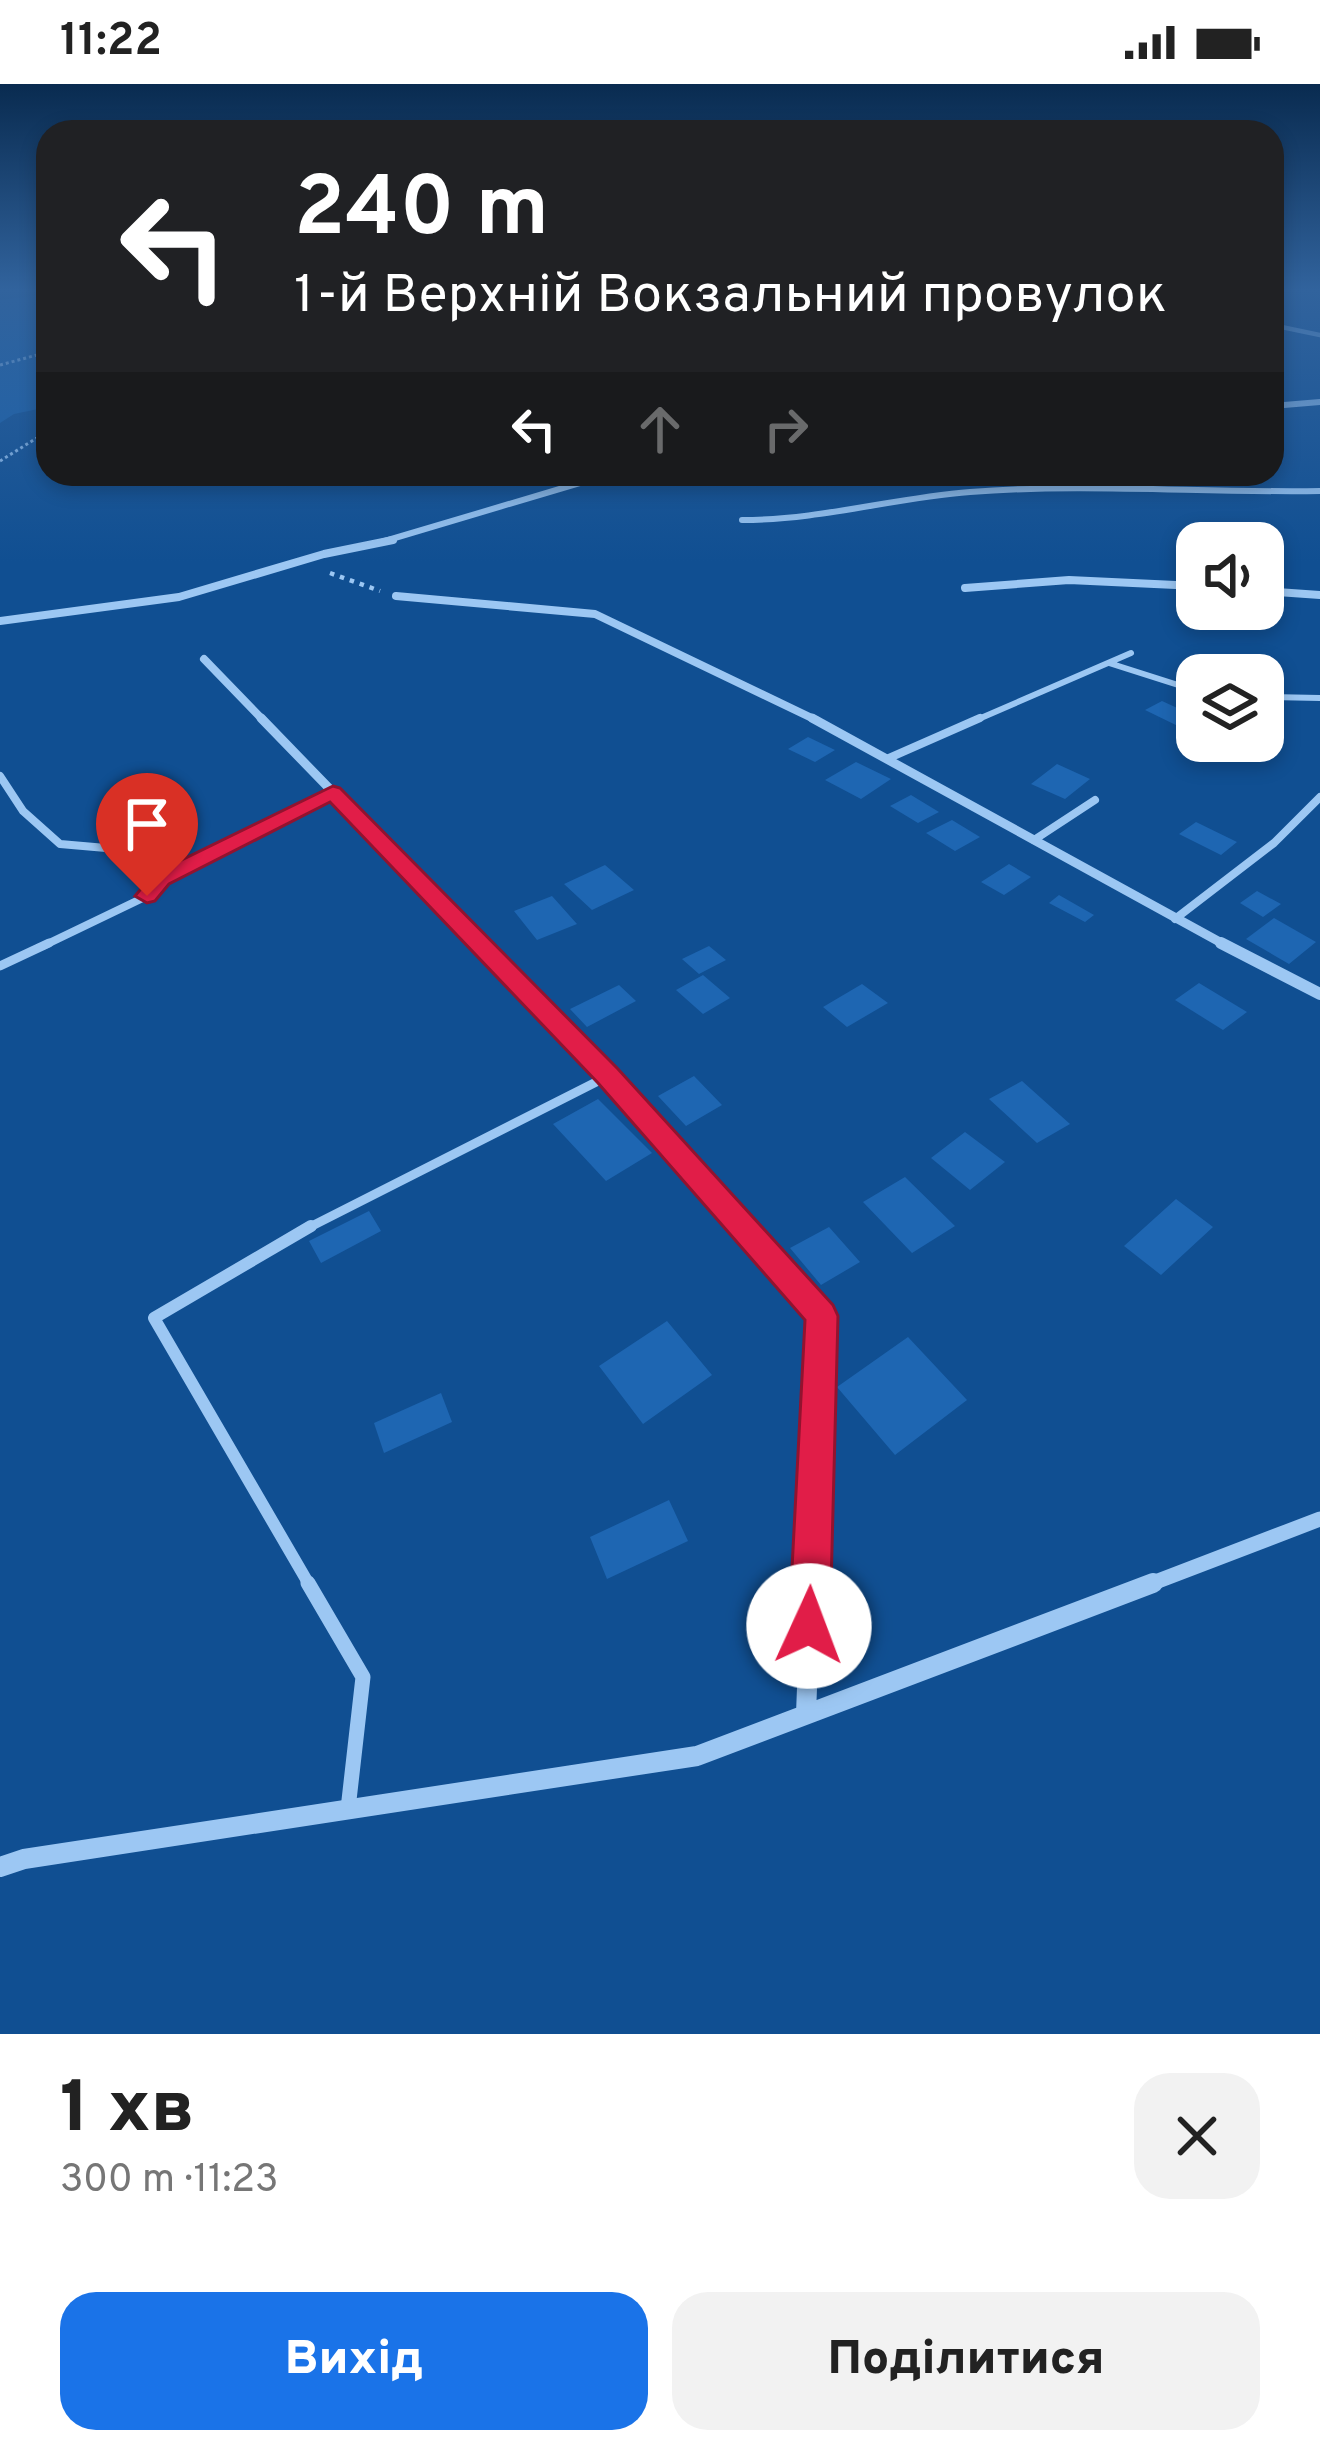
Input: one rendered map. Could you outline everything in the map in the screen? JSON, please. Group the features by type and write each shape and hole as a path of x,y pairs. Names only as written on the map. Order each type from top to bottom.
{"street":[{"path":"1284,405 1320,402"},
{"path":"0,621 179,597 395,540 571,486"},
{"path":"742,520 789,523 910,497 969,492 1094,486 1320,490"},
{"path":"965,588 1069,580 1176,585"},
{"path":"1284,593 1320,596"},
{"path":"397,596 595,614 718,670 889,758 1175,919 1320,994"},
{"path":"204,659 608,1076 822,1316 806,1714"},
{"path":"0,1867 24,1859 697,1756 1320,1519"}],"lane":[{"path":"889,758 1131,653"},
{"path":"1109,663 1176,684"},
{"path":"1284,697 1320,698"},
{"path":"0,776 23,811 60,844 106,848 161,879"},
{"path":"0,966 147,896 161,879 333,793"},
{"path":"1175,919 1274,843 1320,797"},
{"path":"1034,840 1095,800"},
{"path":"348,1809 363,1677 154,1318 305,1228 608,1076"}],"path":[{"path":"0,461 36,438"},
{"path":"279,567 339,575 397,596"}],"shaded area":[{"path":"0,380 36,380 36,409 0,423"}],"building":[{"path":"1162,701 1176,707 1176,725 1145,710"},
{"path":"808,737 835,750 815,762 788,749"},
{"path":"856,762 891,779 861,799 825,780"},
{"path":"1057,764 1090,779 1065,799 1031,784"},
{"path":"911,795 939,812 918,823 890,806"},
{"path":"952,820 980,837 955,851 926,833"},
{"path":"1196,822 1237,842 1221,855 1179,834"},
{"path":"1009,864 1031,877 1004,895 981,882"},
{"path":"605,865 634,890 592,910 564,884"},
{"path":"1257,891 1281,904 1263,917 1240,903"},
{"path":"1059,895 1094,915 1085,922 1049,903"},
{"path":"552,896 577,924 537,940 514,911"},
{"path":"1274,918 1316,942 1289,964 1246,939"},
{"path":"709,946 726,960 699,974 682,959"},
{"path":"703,975 730,998 703,1014 676,990"},
{"path":"1199,983 1247,1012 1223,1030 1175,1000"},
{"path":"862,984 888,1003 847,1027 823,1007"},
{"path":"619,985 636,1001 587,1027 570,1009"},
{"path":"694,1076 722,1105 686,1126 658,1096"},
{"path":"1022,1081 1070,1124 1037,1143 989,1099"},
{"path":"598,1099 652,1153 606,1181 553,1124"},
{"path":"965,1132 1005,1162 970,1190 931,1158"},
{"path":"905,1177 955,1226 912,1253 863,1202"},
{"path":"1176,1199 1213,1227 1161,1275 1124,1246"},
{"path":"369,1211 381,1231 321,1263 309,1241"},
{"path":"829,1227 860,1262 821,1285 790,1248"},
{"path":"667,1321 712,1375 643,1424 599,1366"},
{"path":"908,1337 967,1400 895,1455 837,1387"},
{"path":"441,1393 452,1422 384,1453 374,1423"},
{"path":"669,1500 688,1541 607,1579 590,1537"}],"route":[{"path":"147,896 161,879 333,793 608,1076 822,1316 809,1626"}]}
